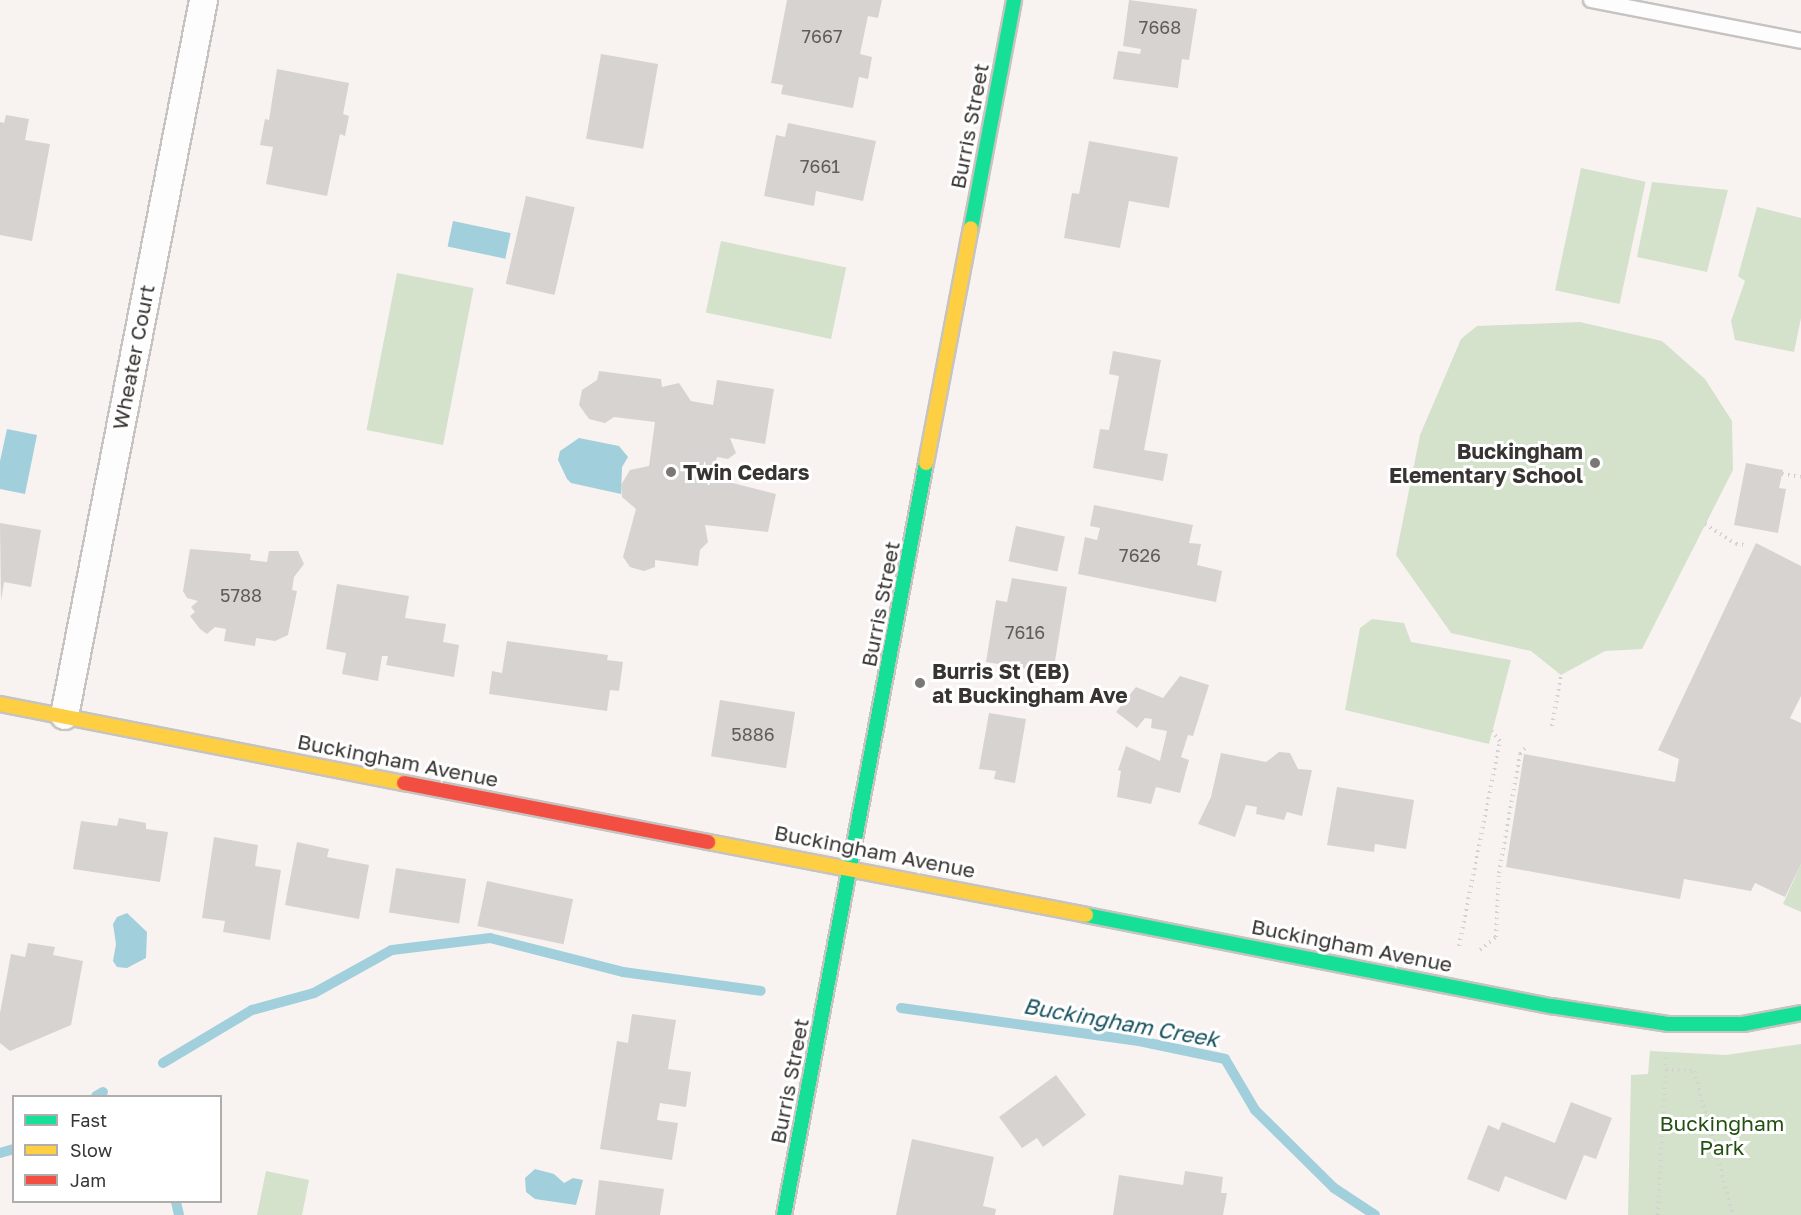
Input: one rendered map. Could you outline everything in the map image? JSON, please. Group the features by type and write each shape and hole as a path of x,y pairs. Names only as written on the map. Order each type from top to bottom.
{"street":[{"name":"Wheater Court","path":"64,715 203,0"},
{"name":"Burris Street","path":"784,1215 852,868 1014,0"},
{"name":"Buckingham Avenue","path":"0,704 852,868 1551,1006 1668,1024 1743,1024 1801,1013"}],"lane":[{"path":"1591,0 1801,41"}],"path":[{"path":"1782,474 1801,477"},
{"path":"1705,524 1736,544 1745,544"},
{"path":"1552,726 1561,675"},
{"path":"1459,946 1500,741 1492,731"},
{"path":"1480,950 1496,937 1499,873 1520,754 1526,747"},
{"path":"1659,1215 1668,1024"},
{"path":"1666,1070 1694,1071 1733,1215"}],"green space":[{"path":"1581,168 1646,182 1620,304 1555,290"},
{"path":"1652,182 1728,190 1707,272 1637,257"},
{"path":"1757,207 1801,218 1801,318 1794,352 1735,340 1731,321 1745,281 1738,276"},
{"path":"721,241 846,268 831,339 706,312"},
{"path":"397,273 474,288 443,445 366,430"},
{"path":"1580,322 1662,341 1705,379 1732,421 1733,470 1642,649 1605,651 1561,675 1531,651 1451,633 1396,555 1420,435 1461,339 1477,326"},
{"path":"1372,619 1404,623 1411,642 1511,660 1489,744 1345,710 1360,628"},
{"path":"1801,864 1801,912 1783,904"},
{"name":"Buckingham Park","path":"1801,1044 1801,1215 1628,1215 1631,1075 1648,1074 1650,1051 1726,1055"},
{"path":"266,1171 309,1180 302,1215 257,1215"}],"water":[{"path":"453,221 511,233 505,259 448,246"},
{"path":"7,429 37,435 25,494 0,489 0,461"},
{"path":"579,438 619,446 628,457 622,467 621,494 571,483 567,479 558,460 560,451"},
{"path":"127,913 147,932 146,958 127,968 117,967 113,961 116,944 113,924 117,917"},
{"path":"535,1169 554,1174 564,1183 573,1178 583,1180 576,1205 535,1199 526,1192 525,1178"}],"building":[{"path":"787,0 882,0 878,18 868,16 860,54 872,57 868,79 859,77 853,108 781,94 783,85 771,83"},
{"path":"1129,0 1197,9 1189,60 1182,59 1178,88 1113,79 1118,51 1140,54 1141,49 1123,46"},
{"path":"601,54 658,64 643,149 586,139"},
{"path":"277,69 349,83 343,114 349,116 345,136 340,134 327,196 266,184 273,147 260,145 265,119 269,120"},
{"path":"6,115 29,119 25,140 50,144 32,241 0,235 0,122 4,123"},
{"path":"788,123 876,141 863,201 816,191 814,206 764,196 776,135 785,137"},
{"path":"1089,141 1178,157 1169,208 1129,201 1120,248 1064,238 1072,193 1079,194"},
{"path":"526,196 575,207 554,295 506,284"},
{"path":"1113,351 1161,360 1144,450 1168,454 1163,481 1093,468 1100,429 1109,430 1119,376 1109,374"},
{"name":"Twin Cedars","path":"599,371 661,379 662,387 679,383 691,401 713,405 717,380 774,389 765,444 730,438 736,453 728,459 717,457 713,478 776,494 768,532 705,525 708,542 700,550 698,566 655,560 655,567 644,571 630,567 623,557 636,509 622,497 621,485 630,470 649,466 655,422 614,417 605,423 589,419 579,405 582,390 597,380"},
{"path":"1746,463 1783,470 1779,488 1786,489 1778,533 1734,525"},
{"path":"1094,505 1193,525 1189,543 1201,544 1197,565 1222,571 1216,602 1078,574 1085,537 1097,540 1100,528 1090,526"},
{"path":"0,523 41,530 31,587 4,582 1,601"},
{"path":"1016,526 1065,536 1057,572 1009,561"},
{"path":"1756,543 1801,566 1801,696 1790,718 1801,723 1801,864 1785,897 1755,883 1751,891 1684,879 1680,899 1506,867 1524,754 1675,782 1679,759 1658,750"},
{"path":"190,549 251,554 250,560 267,562 269,551 298,551 304,564 294,577 292,590 297,591 288,635 275,641 256,638 255,646 224,641 226,629 215,627 207,634 200,629 190,616 195,612 191,607 198,601 187,598 183,591"},
{"path":"1012,578 1067,587 1053,673 986,662 996,600 1007,602"},
{"path":"337,584 409,596 405,618 446,624 443,642 459,645 454,677 386,665 388,656 382,656 378,681 342,674 346,653 326,649"},
{"path":"507,641 608,655 607,660 623,662 619,691 610,690 607,711 489,694 492,671 502,673"},
{"path":"1180,676 1209,685 1193,736 1188,735 1181,757 1189,760 1180,793 1156,787 1151,804 1117,797 1121,771 1118,770 1126,746 1160,761 1167,731 1151,728 1152,719 1145,718 1137,728 1116,712 1136,687 1163,698"},
{"path":"720,700 795,712 786,768 711,756"},
{"path":"989,713 1026,719 1015,783 994,779 996,771 979,769"},
{"path":"1279,752 1290,753 1298,769 1312,770 1302,816 1287,812 1284,820 1256,814 1257,807 1246,805 1235,837 1198,824 1211,797 1221,753 1266,762"},
{"path":"1337,787 1414,800 1406,849 1375,844 1374,852 1327,845"},
{"path":"119,818 146,823 146,829 168,832 160,882 73,869 81,821 117,826"},
{"path":"214,837 258,845 255,866 281,870 270,940 223,932 225,921 202,918"},
{"path":"297,842 329,849 327,857 369,865 359,919 285,905"},
{"path":"396,868 466,879 459,924 389,912"},
{"path":"487,881 573,899 564,944 477,926"},
{"path":"28,943 55,947 53,955 83,961 71,1025 10,1051 0,1043 0,1013 11,954 25,957"},
{"path":"632,1014 676,1020 668,1069 691,1072 686,1107 660,1103 657,1120 678,1123 672,1160 600,1149 617,1041 628,1043"},
{"path":"1056,1075 1086,1115 1043,1147 1037,1138 1022,1148 999,1117"},
{"path":"1571,1102 1612,1118 1596,1159 1584,1155 1566,1200 1505,1176 1499,1192 1467,1179 1488,1125 1499,1130 1502,1122 1555,1143"},
{"path":"912,1139 994,1157 983,1206 996,1209 995,1215 896,1215"},
{"path":"1185,1171 1223,1177 1221,1193 1227,1193 1223,1215 1113,1215 1119,1175 1183,1185"},
{"path":"599,1180 664,1189 660,1215 595,1215"}],"waterway":[{"name":"Buckingham Creek","path":"163,1063 252,1010 314,993 392,950 490,938 623,972 761,991"},
{"name":"Buckingham Creek","path":"901,1008 1139,1041 1225,1059 1255,1110 1334,1188 1375,1215"},
{"name":"Buckingham Creek","path":"98,1095 103,1092"},
{"name":"Buckingham Creek","path":"0,1153 12,1150"},
{"path":"176,1203 179,1215"}],"traffic: fast":[{"path":"971,228 1014,0"},
{"path":"784,1215 926,463"},
{"path":"1086,915 1551,1006 1668,1024 1743,1024 1801,1013"}],"traffic: slow":[{"path":"926,463 971,228"},
{"path":"0,704 404,783"},
{"path":"708,842 1086,915"}],"traffic: jam":[{"path":"404,783 708,842"}],"place":[{"name":"Buckingham Elementary School","path":"1595,463"},
{"name":"Twin Cedars","path":"671,472"},
{"name":"Burris St (EB) at Buckingham Ave","path":"920,683"}]}
